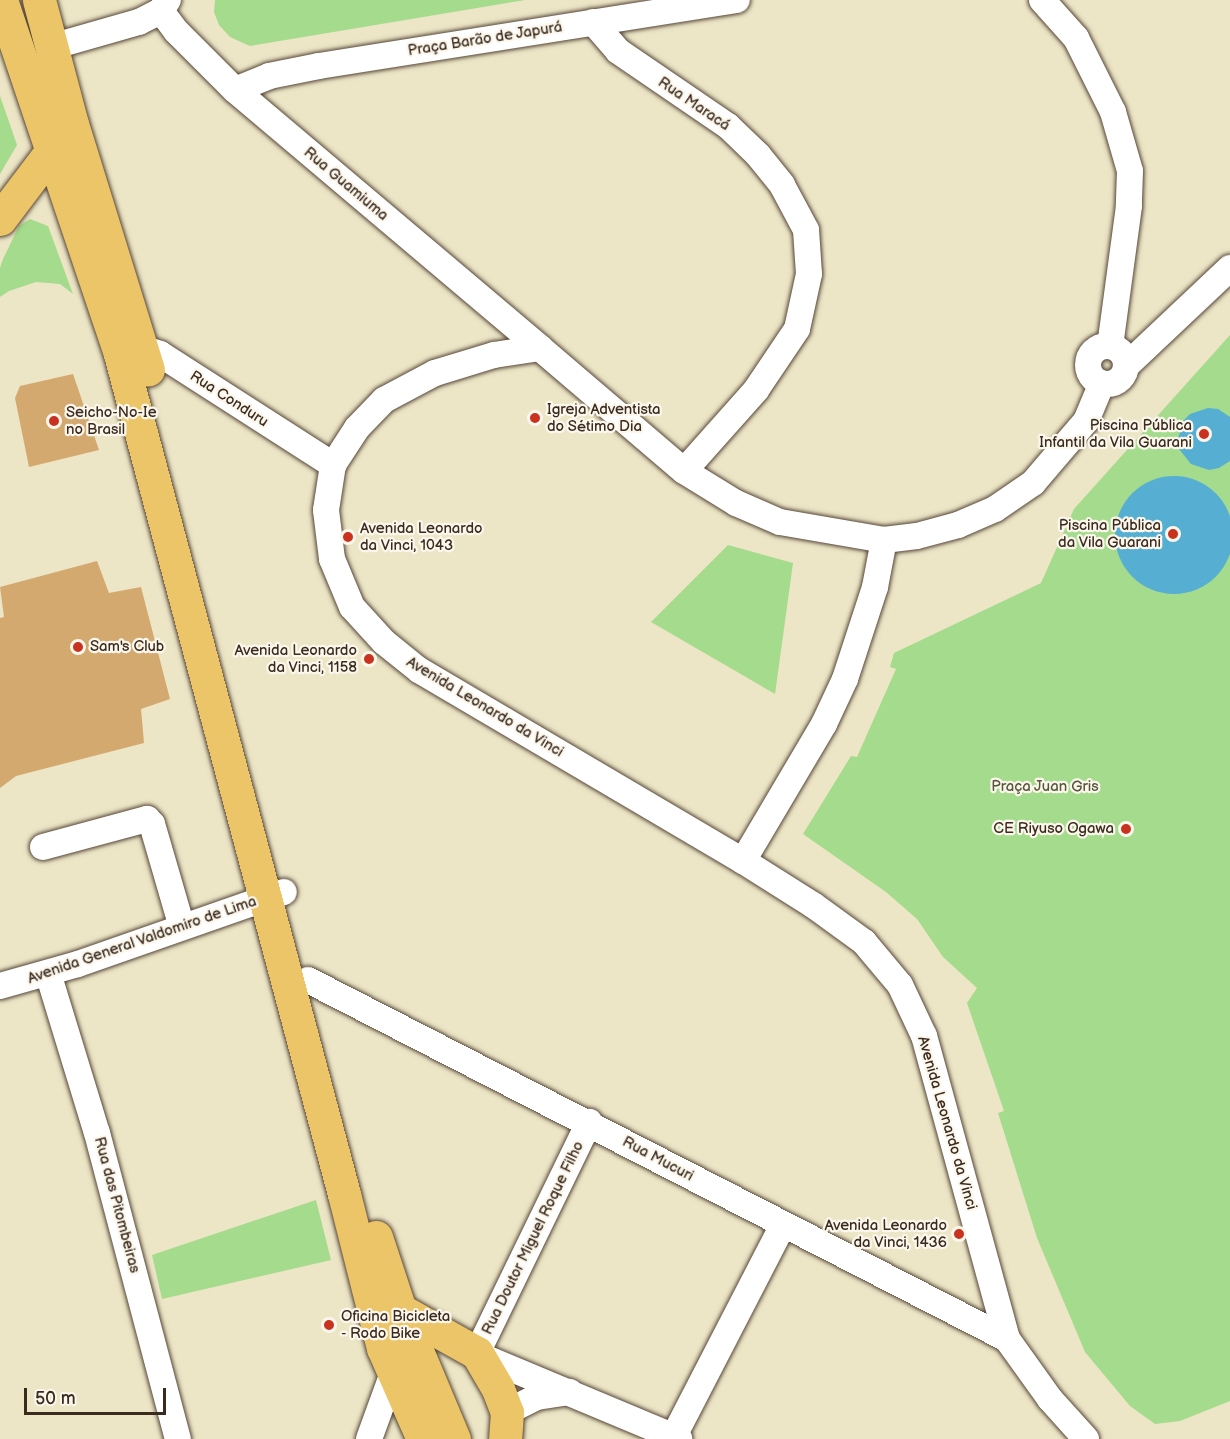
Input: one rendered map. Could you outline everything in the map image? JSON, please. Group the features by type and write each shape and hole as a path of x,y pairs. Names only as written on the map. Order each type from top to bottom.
{"main road":[{"path":"1,0 52,152 131,351"},
{"path":"39,0 275,895 383,1348 423,1439"},
{"path":"0,219 72,124"},
{"path":"275,895 308,980 381,1256 400,1310 454,1439"},
{"path":"400,1310 477,1353 498,1389 502,1430"}],"street":[{"name":"Praça Barão de Japurá","path":"235,90 269,76 319,66 737,0"},
{"path":"1042,0 1076,38 1113,112 1130,171 1129,206 1110,346"},
{"path":"51,47 139,22 164,5"},
{"name":"Rua Guamiuma","path":"164,5 176,31 235,90 540,348"},
{"name":"Rua Maracá","path":"593,22 618,51 728,126 743,140 782,185 806,230 809,274 797,329 756,390 684,471"},
{"path":"1126,366 1121,351 1110,346 1098,348 1088,363 1091,376 1102,384 1109,384 1121,378 1126,366 1230,268"},
{"path":"540,348 684,471 736,502 780,522 884,540 918,536 958,525 995,509 1034,483 1086,421 1102,384"},
{"name":"Avenida Leonardo da Vinci","path":"540,348 494,355 435,373 384,400 357,428 333,465 326,510 332,559 352,607 384,642 420,671 743,861 864,942 900,985 924,1036 1007,1339 1050,1399 1086,1439"},
{"name":"Rua Conduru","path":"131,351 160,354 333,465"},
{"path":"743,861 824,724 845,679 875,587 884,540"},
{"path":"43,848 147,819 152,824 182,927"},
{"name":"Avenida General Valdomiro de Lima","path":"0,986 48,973 275,895"},
{"name":"Rua das Pitombeiras","path":"48,973 97,1133 178,1439"},
{"name":"Rua Mucuri","path":"308,980 589,1122 783,1225 1007,1339"},
{"name":"Rua Doutor Miguel Roque Filho","path":"477,1353 589,1122"},
{"path":"369,1439 386,1399 392,1372 400,1358 416,1348 437,1344 477,1353 677,1438 783,1225"},
{"path":"502,1430 537,1397 571,1392"}],"green space":[{"path":"215,0 525,0 250,46 230,37 219,25 214,12"},
{"path":"0,96 17,145 0,174"},
{"path":"30,219 48,226 73,294 60,284 36,282 9,291 0,297 0,268 3,259 19,226"},
{"name":"Praça Juan Gris","path":"1230,335 1230,1401 1180,1421 1155,1424 1130,1406 1085,1352 1037,1238 998,1113 1004,1111 967,1003 977,988 943,957 917,919 886,892 803,834 851,756 857,757 896,669 890,667 894,653 1041,583 1074,509"},
{"path":"728,545 793,563 775,694 651,622"},
{"path":"316,1200 331,1260 162,1299 152,1255"}],"water":[{"name":"Piscina Pública Infantil da Vila Guarani","path":"1208,408 1218,409 1230,417 1230,461 1219,468 1209,470 1191,464 1179,449 1178,439 1183,421 1190,414"},
{"name":"Piscina Pública da Vila Guarani","path":"1174,476 1197,480 1216,493 1229,512 1233,535 1229,558 1216,577 1197,590 1174,594 1151,590 1132,577 1119,558 1115,535 1119,512 1132,493 1151,480"}],"building":[{"name":"Seicho-No-Ie no Brasil","path":"73,374 99,450 29,467 15,398 20,386"},
{"name":"Sam's Club","path":"97,561 109,593 141,587 170,699 141,709 144,743 16,776 0,788 0,618 4,617 0,587"}],"place":[{"name":"Igreja Adventista do Sétimo Dia","path":"535,418"},
{"name":"Seicho-No-Ie no Brasil","path":"54,421"},
{"name":"Piscina Pública Infantil da Vila Guarani","path":"1204,434"},
{"name":"Piscina Pública da Vila Guarani","path":"1173,534"},
{"name":"Avenida Leonardo da Vinci, 1043","path":"348,537"},
{"name":"Sam's Club","path":"78,647"},
{"name":"Avenida Leonardo da Vinci, 1158","path":"369,659"},
{"name":"CE Riyuso Ogawa","path":"1126,829"},
{"name":"Avenida Leonardo da Vinci, 1436","path":"959,1234"},
{"name":"Oficina Bicicleta - Rodo Bike","path":"329,1325"}]}
